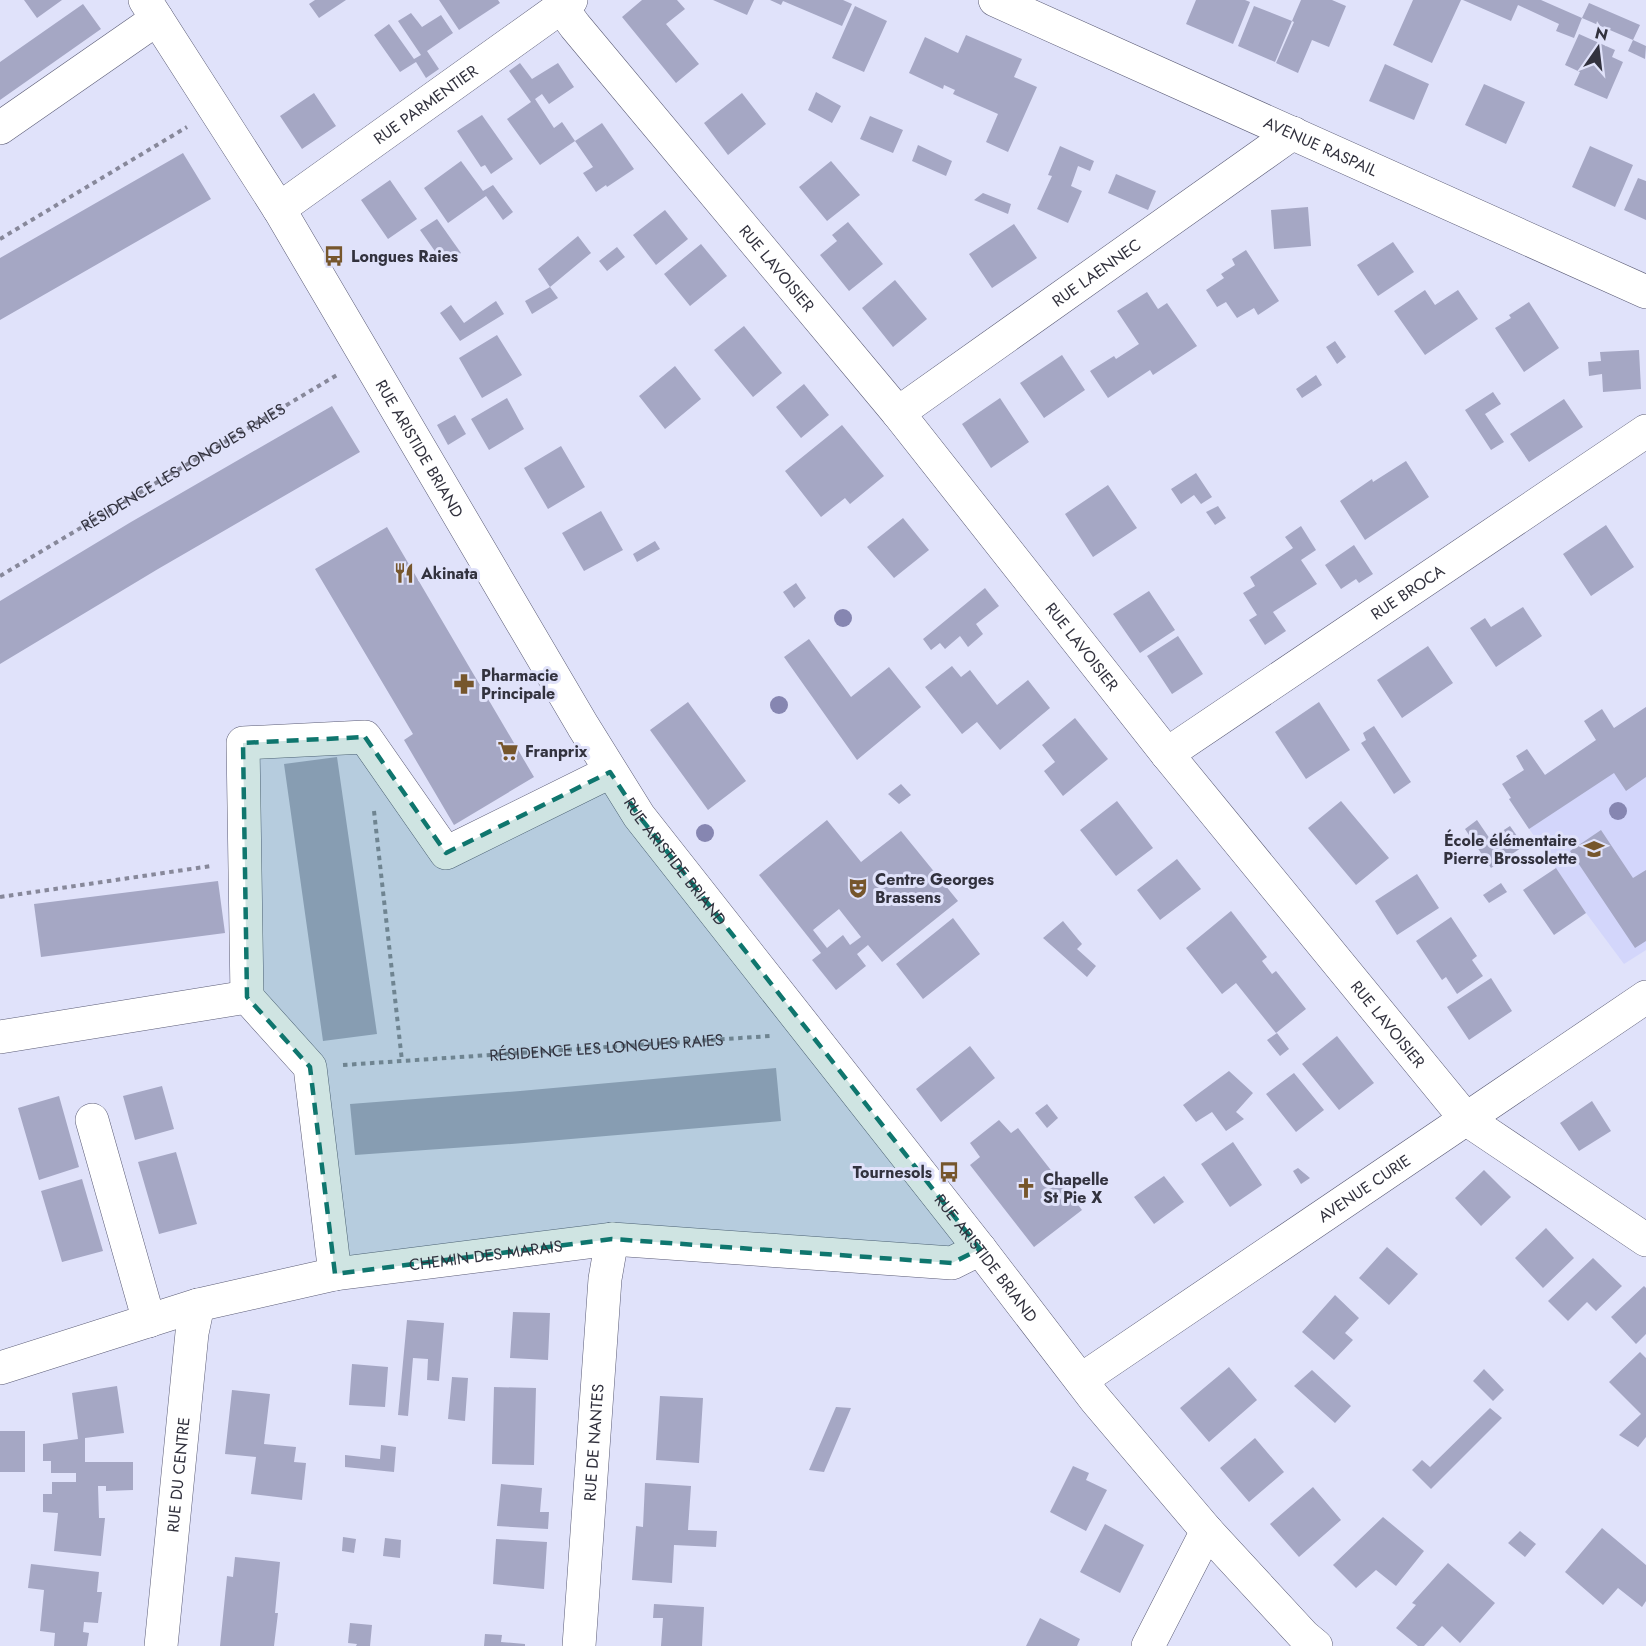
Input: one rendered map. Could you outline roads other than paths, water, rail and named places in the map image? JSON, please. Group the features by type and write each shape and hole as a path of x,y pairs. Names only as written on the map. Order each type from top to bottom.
{"street":[{"name":"AVENUE RASPAIL","path":"995,0 1646,292"},
{"name":"RUE PARMENTIER","path":"279,209 566,3"},
{"name":"RUE LAVOISIER","path":"566,3 575,26 898,412 1167,754 1466,1119 1646,1240"},
{"name":"RUE ARISTIDE BRIAND","path":"151,9 279,209 610,772 639,816 1081,1380 1207,1532 1316,1646"},
{"path":"0,128 151,9"},
{"name":"RUE LAENNEC","path":"898,412 1293,133"},
{"name":"RUE BROCA","path":"1167,754 1646,431"},
{"path":"335,1274 309,1067 247,997 243,743 365,737 446,853 610,772"},
{"path":"0,1037 247,997"},
{"name":"AVENUE CURIE","path":"1081,1380 1646,997"},
{"path":"92,1120 149,1321"},
{"name":"CHEMIN DES MARAIS","path":"0,1367 198,1305 335,1274 612,1239 952,1263 980,1249"},
{"name":"RUE DE NANTES","path":"579,1646 605,1279 612,1239"},
{"name":"RUE DU CENTRE","path":"161,1646 192,1333 198,1305"},
{"path":"1148,1646 1207,1532"}],"place":[{"name":"Longues Raies","path":"334,256"},
{"name":"Akinata","path":"404,573"},
{"name":"Pharmacie Principale","path":"464,684"},
{"name":"Franprix","path":"508,751"},
{"name":"École élémentaire Pierre Brossolette","path":"1594,849"},
{"name":"Centre Georges Brassens","path":"858,888"},
{"name":"Tournesols","path":"949,1172"},
{"name":"Chapelle St Pie X","path":"1026,1188"}]}
